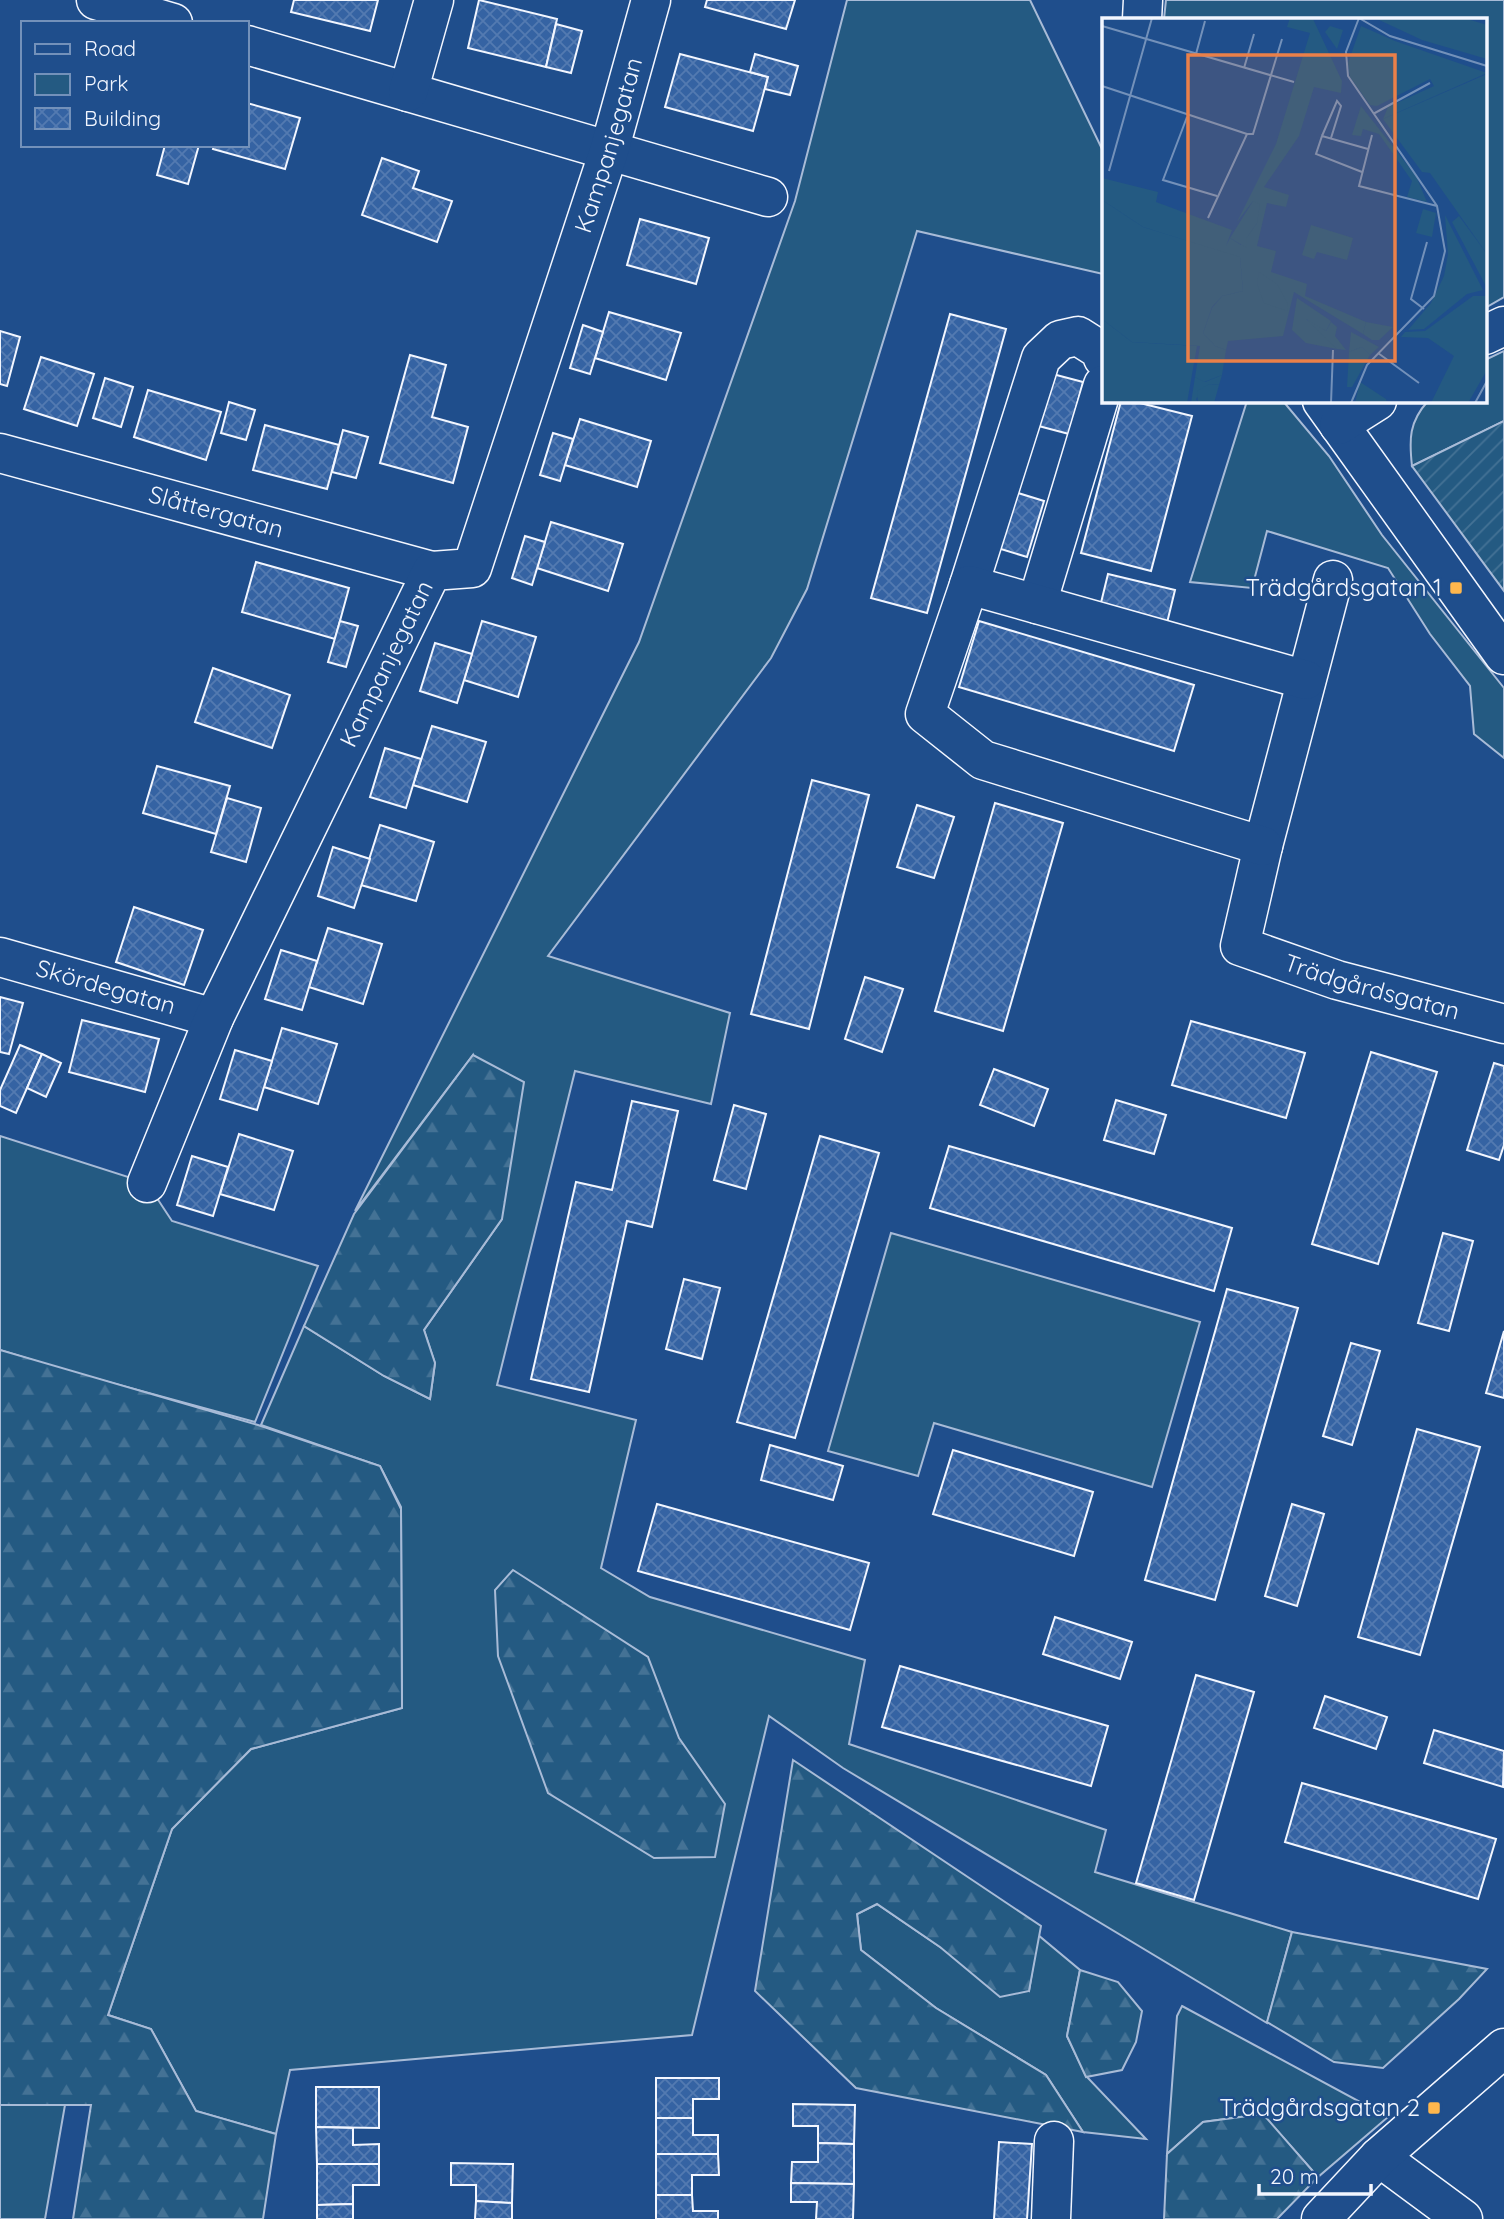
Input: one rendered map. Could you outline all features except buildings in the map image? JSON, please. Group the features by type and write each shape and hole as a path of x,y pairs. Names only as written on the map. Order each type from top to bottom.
{"street":[{"path":"96,0 166,21"},
{"path":"408,92 434,0"},
{"name":"Kampanjegatan","path":"147,1183 214,1018 432,571 472,568 609,151 651,0"},
{"path":"1142,18 1143,0"},
{"path":"248,45 768,197"},
{"path":"1486,335 1504,326"},
{"path":"1102,355 1100,350 1077,336 1059,340 1041,358 926,714 983,760 1263,846 1333,580"},
{"path":"1037,604 1102,388"},
{"path":"1373,402 1330,413 1504,655"},
{"name":"Slåttergatan","path":"0,453 432,571"},
{"path":"969,584 1306,680"},
{"name":"Trädgårdsgatan","path":"1263,846 1240,946 1337,980 1504,1024"},
{"name":"Skördegatan","path":"0,957 214,1018"},
{"path":"1321,2219 1379,2157 1504,2048"},
{"path":"1051,2219 1054,2141"},
{"path":"1379,2157 1463,2219"}],"green space":[{"path":"847,0 1030,0 1102,149 1102,274 917,231 807,589 771,658 548,956 730,1013 711,1104 575,1071 497,1385 636,1420 601,1568 650,1597 865,1660 849,1744 1106,1830 1095,1872 1292,1932 1267,2023 843,1768 769,1716 692,2035 290,2070 276,2134 196,2111 151,2029 108,2015 172,1829 251,1749 402,1708 401,1507 380,1466 261,1425 304,1326 384,1376 430,1399 435,1363 424,1330 502,1219 473,1055 355,1211 639,642 795,201"},
{"path":"1166,0 1504,0 1504,297 1486,307 1486,18 1164,18"},
{"path":"1504,351 1504,421 1412,466 1412,431 1417,416 1427,402 1486,402 1486,360"},
{"path":"1247,402 1284,402 1329,456 1382,535 1504,688 1504,758 1474,734 1470,686 1430,634 1388,568 1267,531 1252,588 1190,582"},
{"path":"1504,421 1504,591 1412,466"},
{"path":"473,1055 524,1082 502,1219 424,1330 435,1363 430,1399 384,1376 304,1326 354,1214"},
{"path":"0,1136 147,1183 172,1221 318,1266 255,1422 0,1350"},
{"path":"891,1233 1200,1322 1152,1487 934,1423 918,1476 828,1451"},
{"path":"0,1350 258,1425 380,1466 401,1509 402,1708 251,1749 172,1829 108,2015 151,2029 196,2111 276,2134 263,2219 73,2219 91,2105 0,2105"},
{"path":"513,1570 648,1657 679,1738 725,1804 715,1857 654,1858 548,1793 498,1656 495,1590"},
{"path":"793,1760 1041,1926 1029,1991 1000,1997 940,1947 877,1904 857,1914 861,1950 936,2008 1046,2075 1083,2132 856,2088 755,1991"},
{"path":"877,1904 940,1947 1029,1991 1038,1935 1080,1970 1067,2036 1086,2076 1146,2139 1083,2132 1046,2075 936,2008 861,1950 857,1914"},
{"path":"1292,1932 1487,1969 1459,1999 1383,2068 1334,2062 1267,2022"},
{"path":"1080,1970 1118,1982 1142,2011 1136,2042 1122,2070 1086,2077 1067,2036"},
{"path":"1182,2006 1388,2117 1318,2177 1262,2114 1203,2122 1167,2154 1177,2016"},
{"path":"0,2105 65,2105 45,2219 0,2219"},
{"path":"1263,2114 1318,2177 1277,2219 1164,2219 1167,2154 1203,2122"}],"place":[{"name":"Trädgårdsgatan 1","path":"1456,588"},
{"name":"Trädgårdsgatan 2","path":"1434,2108"}]}
